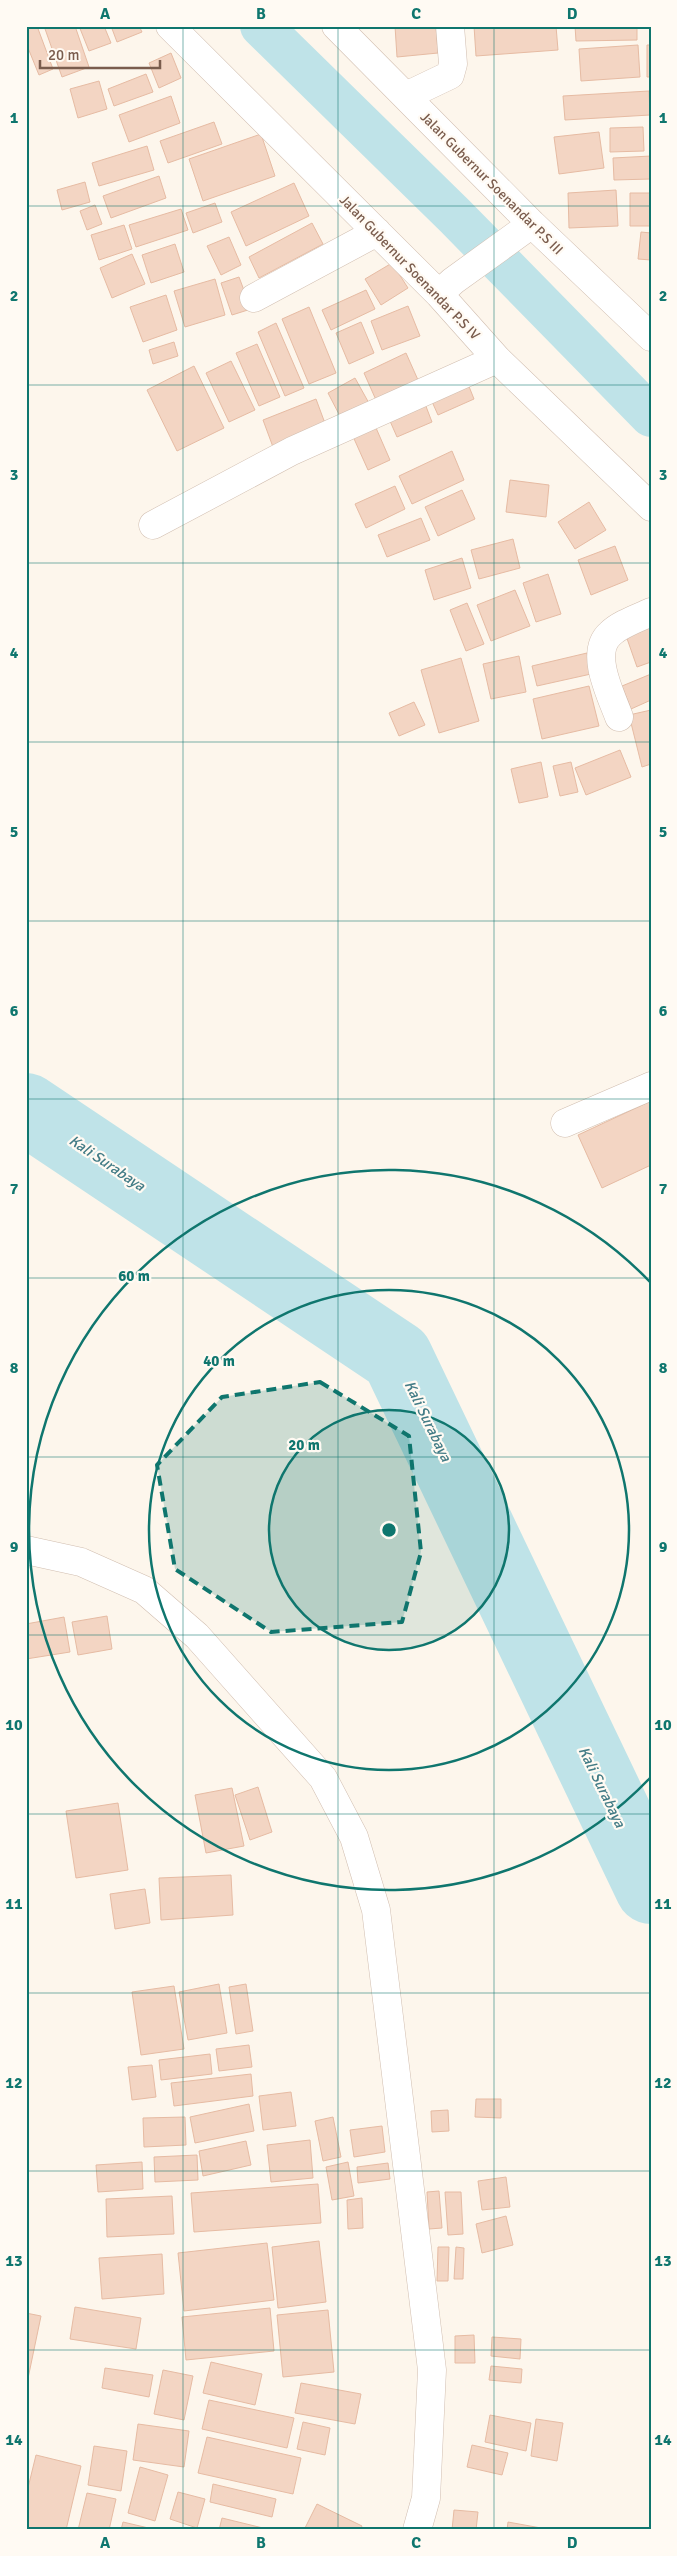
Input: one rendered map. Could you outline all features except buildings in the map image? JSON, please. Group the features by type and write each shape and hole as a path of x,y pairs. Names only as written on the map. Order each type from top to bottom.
{"street":[{"name":"Jalan Gubernur Soenandar P.S IV","path":"170,26 377,232 446,287 497,359 651,507"},
{"name":"Jalan Gubernur Soenandar P.S III","path":"336,26 406,96 522,231 651,337"},
{"path":"406,96 450,75 452,64 450,26"},
{"path":"446,287 522,231"},
{"path":"254,298 377,232"},
{"path":"153,525 292,451 497,359"},
{"path":"618,717 602,666 601,645 610,633 651,612"},
{"path":"565,1123 651,1086"},
{"path":"26,1550 81,1562 144,1590 198,1636 324,1778 354,1837 376,1910 432,2370 426,2498 417,2530"}],"highlighted area":[{"path":"320,1382 409,1436 421,1552 402,1622 271,1632 175,1569 157,1465 222,1397"}],"waterway":[{"path":"261,26 455,216 651,416"},
{"name":"Kali Surabaya","path":"26,1109 397,1357 651,1888"}]}
